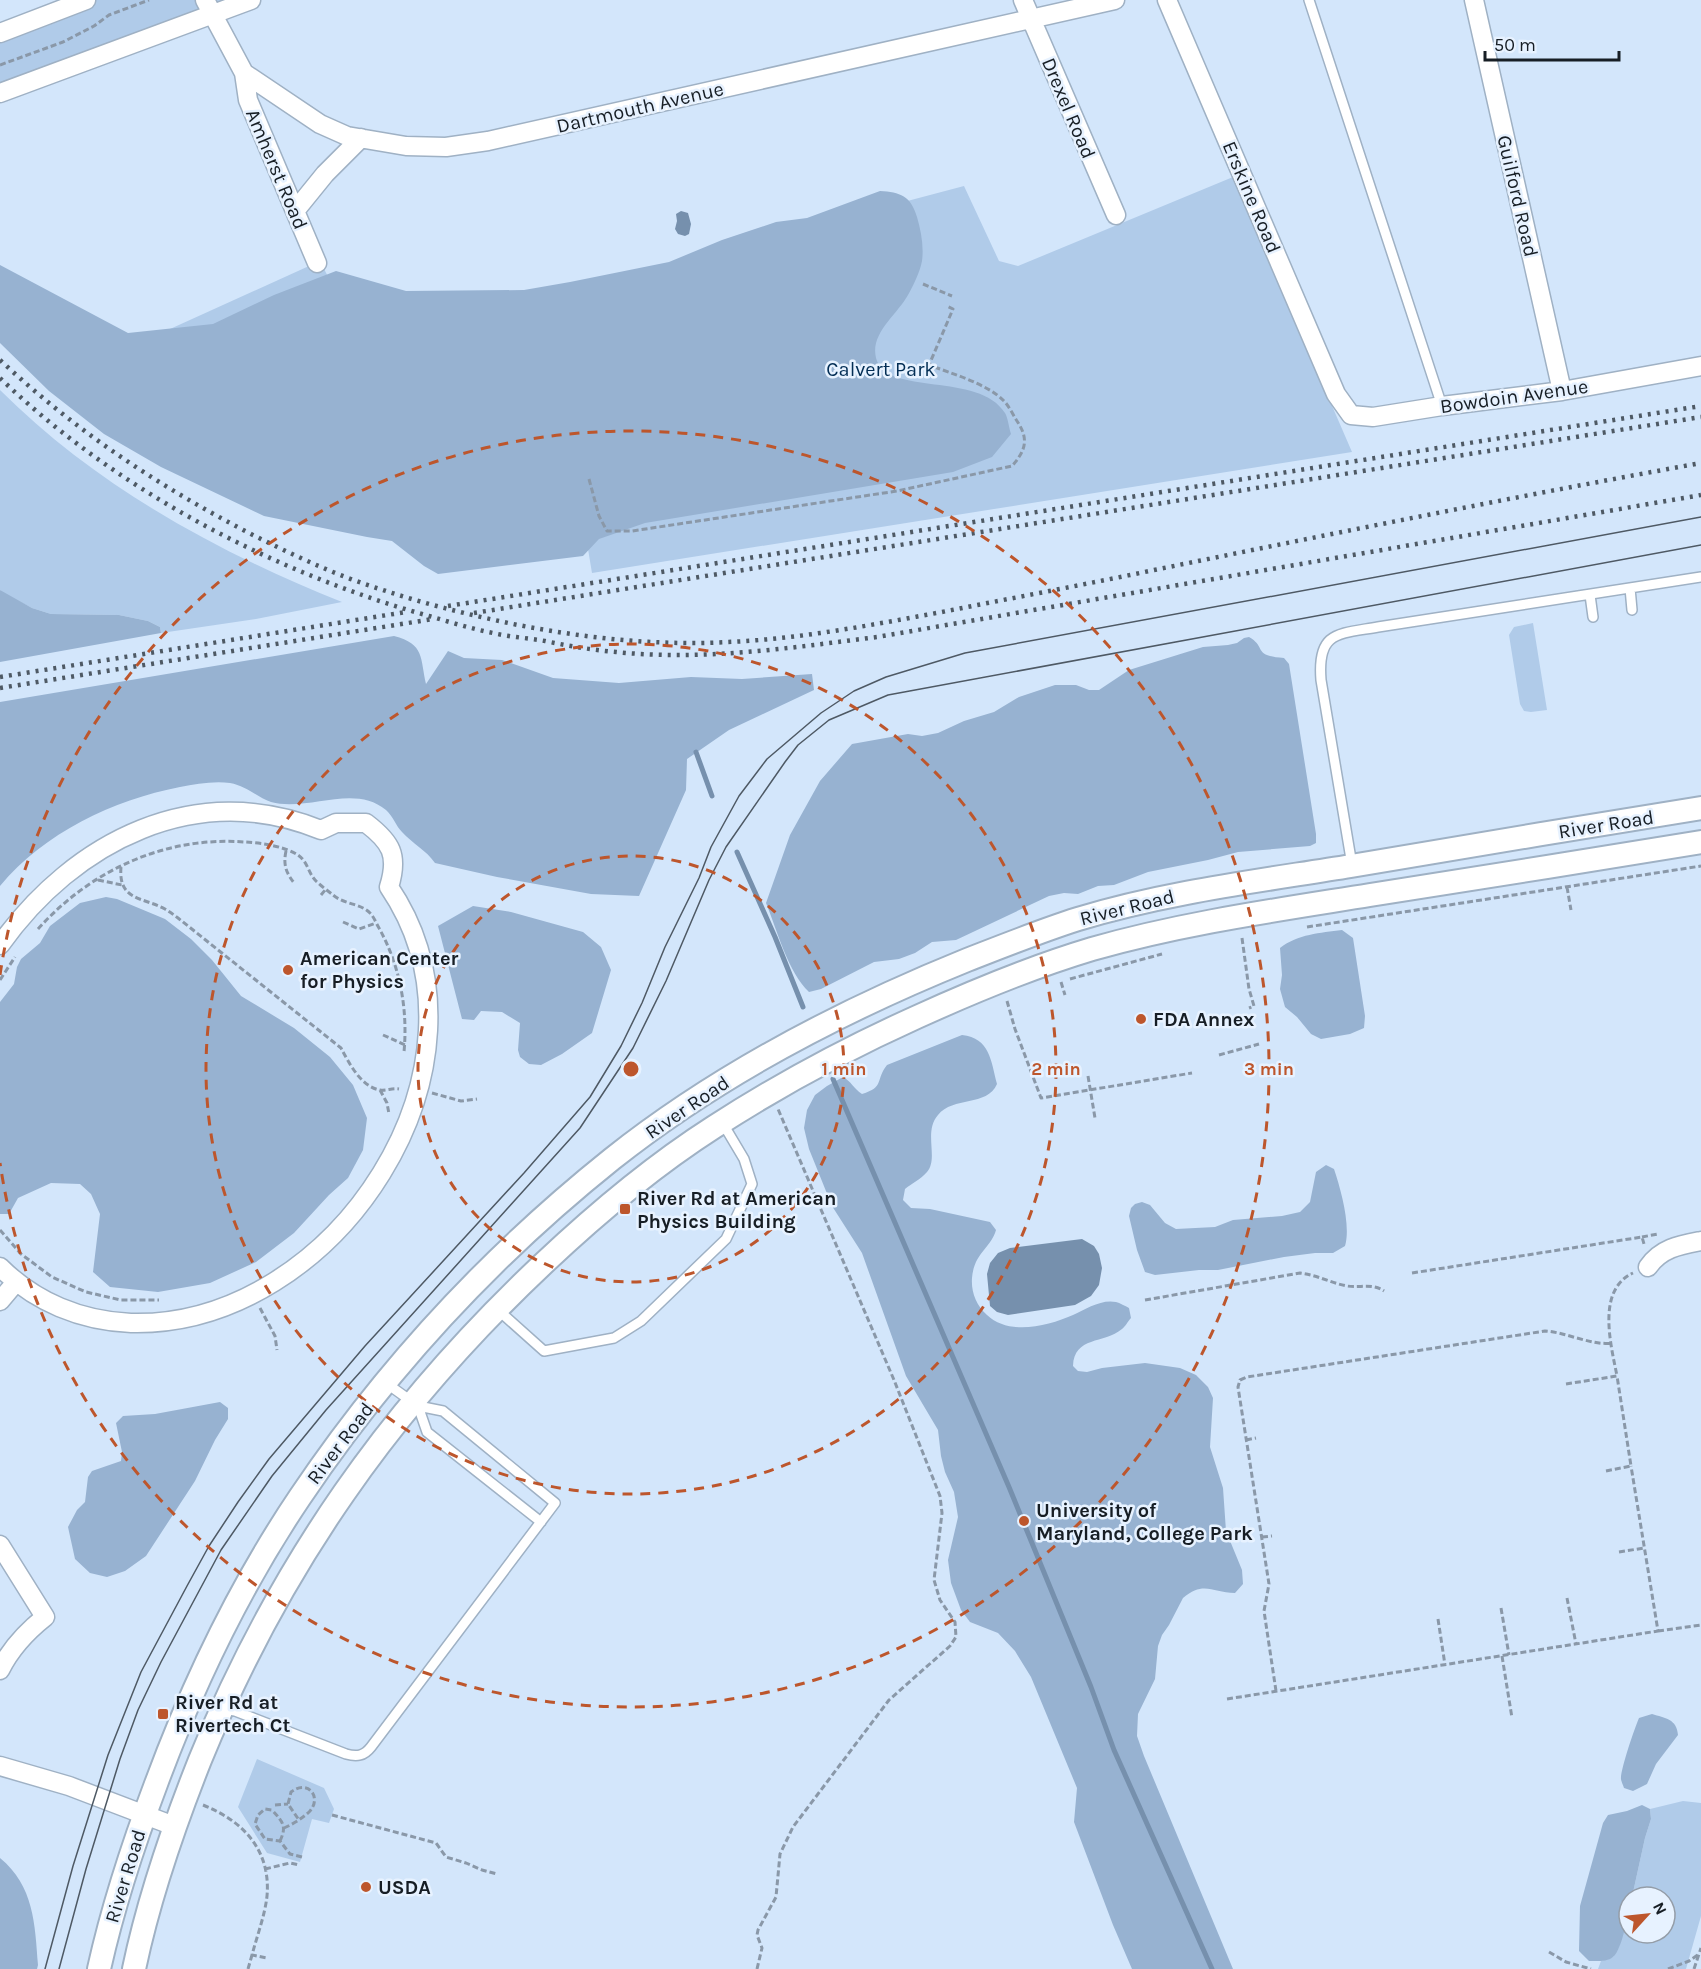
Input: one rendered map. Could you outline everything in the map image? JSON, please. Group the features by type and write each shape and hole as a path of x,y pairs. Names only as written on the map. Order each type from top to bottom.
{"street":[{"path":"0,33 86,0"},
{"path":"0,93 208,7 251,0"},
{"name":"Drexel Road","path":"1023,0 1116,215"},
{"name":"Dartmouth Avenue","path":"208,7 244,73 320,124 347,136 416,146 446,147 488,141 1115,0"},
{"name":"Erskine Road","path":"1167,0 1336,394"},
{"name":"Guilford Road","path":"1474,0 1562,391"},
{"name":"Amherst Road","path":"244,73 248,100 317,263"},
{"path":"295,211 325,174 361,138"},
{"name":"Bowdoin Avenue","path":"1336,394 1351,415 1362,417 1562,391 1701,366"},
{"name":"River Road","path":"99,1969 117,1894 144,1815 189,1702 252,1575 299,1498 351,1426 419,1343 476,1282 545,1215 616,1156 676,1113 794,1039 931,975 1042,931 1082,918 1198,890 1701,808"},
{"path":"0,945 23,915 66,875 91,856 118,840 155,825 198,814 241,811 288,818 321,830 336,823 366,823 388,843 394,872 389,886 410,922 420,950 428,1006 428,1034 418,1092 405,1129 389,1162 353,1213 312,1255 285,1275 225,1306 192,1316 158,1322 126,1323 74,1313 39,1298 0,1267"},
{"name":"River Road","path":"134,1969 154,1886 174,1826 221,1708 295,1566 367,1460 465,1340 572,1237 672,1157 722,1122 830,1058 986,986 1092,949 1218,920 1701,842"},
{"path":"1648,1267 1654,1259 1672,1247 1701,1241"},
{"path":"0,1300 16,1282"},
{"path":"0,1545 45,1617 17,1644 0,1670"},
{"path":"0,1766 69,1786 174,1826"}],"lane":[{"path":"1309,0 1442,406"},
{"path":"1352,866 1321,680 1322,649 1329,639 1343,633 1378,627 1701,577"},
{"path":"1630,588 1632,610"},
{"path":"1590,595 1593,617"},
{"path":"497,1309 544,1351 614,1338 641,1321 726,1239 752,1184 744,1159 722,1122"},
{"path":"221,1708 346,1755 354,1757 363,1755 555,1503 443,1412 415,1404 386,1383"},
{"path":"415,1404 427,1432 541,1522"}],"path":[{"path":"0,65 63,42 94,26 109,15 149,0"},
{"path":"923,284 952,296"},
{"path":"589,479 599,516 607,531 632,531 897,491 1012,466 1022,455 1025,443 1021,427 1004,400 973,382 927,365 953,309 947,306"},
{"path":"38,929 68,900 96,880 142,855 197,842 225,841 253,843 286,851 306,862 315,880 340,900 362,906 371,914 395,961 401,985 404,1008 404,1054"},
{"path":"286,851 287,875 295,884"},
{"path":"122,866 122,885"},
{"path":"1306,927 1701,866"},
{"path":"96,880 122,885 138,900 164,909 178,918 341,1048 354,1071 373,1088 431,1092 461,1101 477,1099"},
{"path":"1567,886 1571,910"},
{"path":"321,896 326,889"},
{"path":"343,922 359,928 376,923"},
{"path":"1232,939 1252,936"},
{"path":"1242,938 1249,989 1254,1006 1249,1008"},
{"path":"0,980 18,953"},
{"path":"1051,985 1164,953"},
{"path":"1061,982 1065,995"},
{"path":"1000,1004 1009,1000 1015,1029 1041,1098 1192,1072"},
{"path":"383,1035 405,1045"},
{"path":"1219,1055 1259,1044"},
{"path":"1088,1076 1095,1118"},
{"path":"399,1089 400,1080"},
{"path":"380,1090 387,1103 388,1122 392,1111"},
{"path":"757,1969 762,1948 757,1935 758,1930 776,1897 780,1854 793,1827 890,1700 950,1646 957,1632 954,1622 940,1600 934,1580 942,1513 940,1496 894,1380 776,1105"},
{"path":"0,1230 21,1254 52,1277 86,1292 121,1300 165,1300"},
{"path":"1412,1273 1642,1237 1648,1267 1629,1274 1616,1287 1609,1309 1608,1326 1658,1631"},
{"path":"1145,1300 1300,1273 1336,1284 1370,1286 1384,1291"},
{"path":"256,1292 261,1310 275,1336 277,1350"},
{"path":"1276,1692 1264,1611 1269,1584 1238,1387 1240,1380 1247,1377 1545,1331 1567,1334 1596,1343 1611,1343"},
{"path":"1566,1384 1617,1376"},
{"path":"1246,1440 1257,1438"},
{"path":"1606,1471 1631,1466"},
{"path":"1262,1538 1272,1536"},
{"path":"1619,1552 1644,1548"},
{"path":"1567,1598 1576,1644"},
{"path":"1501,1608 1509,1655"},
{"path":"1438,1619 1445,1665"},
{"path":"1227,1699 1701,1625"},
{"path":"1502,1656 1512,1718"},
{"path":"280,1841 284,1828 298,1820 310,1811 314,1804 310,1790 303,1786 296,1787 291,1792 288,1804 298,1820"},
{"path":"197,1810 199,1804 222,1813 241,1826 254,1842 263,1861 267,1880 267,1898 248,1969"},
{"path":"275,1805 288,1804"},
{"path":"284,1828 272,1810 265,1809 258,1815 255,1824 265,1839 280,1841 290,1854 302,1857"},
{"path":"332,1815 436,1843 446,1857 496,1874"},
{"path":"265,1869 290,1863 299,1865"},
{"path":"1694,1969 1701,1948"},
{"path":"1550,1952 1566,1962 1591,1969"},
{"path":"1668,1969 1689,1961 1699,1954"},
{"path":"252,1955 267,1958"}],"green space":[{"path":"93,0 251,0 0,93 0,34"},
{"name":"Calvert Park","path":"1233,177 1352,452 592,573 569,435 148,339 320,261 346,312 530,301 964,186 999,261 1018,266"},
{"path":"880,191 904,196 912,204 920,228 923,255 920,270 910,291 877,340 876,358 883,370 897,377 955,387 975,392 992,400 1005,413 1011,434 992,457 953,472 645,523 599,539 583,556 438,574 392,541 264,516 161,467 104,434 49,391 0,343 0,265 128,333 213,324 274,295 336,271 406,291 524,290 570,282 669,262 722,240 776,222 807,218"},
{"path":"0,390 76,457 160,513 249,561 342,602 256,619 161,633 160,627 148,621 119,615 51,614 32,608 3,593 0,590"},
{"path":"0,590 32,608 51,614 119,615 148,621 160,627 161,633 0,662"},
{"path":"1533,623 1547,710 1531,712 1524,711 1520,704 1509,635 1514,627"},
{"path":"394,636 404,639 416,648 421,659 426,684 448,651 464,658 502,660 553,678 619,683 691,677 742,679 812,674 814,690 729,730 687,759 686,790 639,896 591,894 435,863 402,832 386,810 373,802 345,798 285,804 271,802 230,783 217,782 155,793 105,810 81,822 37,850 0,886 0,702"},
{"path":"1249,637 1264,653 1284,658 1289,664 1316,843 1310,846 1238,852 1148,872 1114,885 1098,886 1078,894 1064,893 1049,896 956,940 932,942 915,953 899,959 874,962 821,989 809,992 802,984 789,962 766,903 790,835 820,781 852,744 908,734 922,736 938,733 964,721 994,712 1019,697 1055,685 1076,685 1089,690 1099,690 1129,670 1203,647 1237,643"},
{"path":"106,897 117,899 165,919 191,939 212,960 241,996 294,1028 330,1057 353,1085 367,1118 363,1150 348,1178 294,1233 256,1262 210,1283 158,1292 110,1287 93,1272 100,1214 91,1194 80,1184 51,1183 18,1198 9,1214 0,1214 0,1002 14,984 21,959 40,943 50,926 80,903"},
{"path":"473,906 511,912 583,932 601,947 611,970 592,1033 562,1054 541,1065 529,1064 520,1057 518,1050 520,1023 502,1012 481,1011 474,1020 462,1019 438,926"},
{"path":"1342,930 1353,938 1365,1016 1364,1028 1350,1034 1321,1039 1311,1034 1285,1007 1280,989 1282,975 1280,948 1302,937"},
{"path":"962,1035 971,1037 984,1046 991,1059 997,1084 986,1096 952,1105 938,1115 932,1129 930,1166 925,1175 905,1189 903,1200 911,1208 930,1209 990,1222 996,1230 976,1262 972,1283 973,1293 980,1307 996,1321 1017,1327 1029,1327 1052,1323 1099,1303 1118,1302 1129,1308 1131,1318 1115,1334 1084,1345 1075,1356 1073,1366 1078,1371 1087,1372 1145,1363 1180,1368 1196,1375 1208,1387 1213,1398 1210,1447 1223,1488 1226,1531 1242,1570 1243,1584 1235,1593 1203,1589 1183,1598 1158,1646 1155,1679 1138,1714 1137,1736 1233,1969 1132,1969 1074,1822 1077,1788 1031,1677 1015,1651 998,1633 970,1622 961,1610 951,1583 948,1560 958,1517 954,1492 941,1456 938,1430 906,1376 862,1253 832,1206 809,1149 804,1128 807,1110 815,1095 827,1086 843,1077 862,1094 877,1086 887,1065"},
{"path":"1326,1165 1334,1169 1342,1197 1347,1228 1345,1246 1333,1253 1284,1257 1218,1270 1155,1275 1145,1272 1129,1216 1135,1204 1142,1202 1150,1205 1165,1223 1176,1229 1215,1227 1233,1220 1282,1216 1300,1212 1310,1202 1316,1172"},
{"path":"220,1402 228,1408 228,1419 195,1481 146,1556 125,1571 107,1577 90,1573 75,1559 68,1527 77,1510 85,1502 88,1477 92,1471 121,1461 122,1452 116,1423 123,1416 155,1414"},
{"path":"1652,1714 1673,1722 1678,1735 1656,1764 1647,1784 1633,1791 1624,1788 1621,1779 1623,1767 1639,1718"},
{"path":"257,1759 324,1788 334,1809 329,1823 312,1819 300,1862 267,1853 238,1807"},
{"path":"1683,1801 1701,1803 1701,1916 1686,1969 1598,1969 1601,1961 1613,1957 1620,1945 1677,1945 1677,1885 1635,1885 1651,1819 1650,1809"},
{"path":"1642,1805 1650,1809 1651,1819 1635,1885 1617,1885 1617,1945 1620,1946 1611,1959 1589,1961 1579,1951 1580,1906 1603,1823 1608,1815"},
{"path":"0,1858 20,1881 31,1907 36,1935 37,1969 0,1969"}],"shaded area":[{"path":"681,211 688,213 691,224 689,234 685,236 678,234 675,229 676,214"},
{"path":"1082,1239 1094,1246 1099,1254 1102,1268 1099,1285 1091,1296 1075,1305 1008,1315 997,1312 990,1306 987,1274 990,1263 998,1253 1010,1248"}],"waterway":[{"path":"696,752 712,796"},
{"path":"737,852 803,1007"},
{"path":"833,1079 1009,1487 1091,1687 1114,1750 1212,1969"}],"tram line":[{"path":"45,1969 73,1866 108,1755 141,1672 209,1546 269,1459 365,1346 524,1173 590,1097 621,1046 642,1003 711,847 739,796 767,759 821,713 854,691 886,677 965,653 1701,517"},
{"path":"59,1969 86,1869 120,1759 138,1710 221,1550 272,1476 326,1410 580,1128 633,1048 666,981 709,880 726,847 798,745 829,720 888,695 1701,545"}],"railway":[{"path":"0,360 88,434 151,477 217,516 316,565 399,595 480,617 566,633 647,642 701,643 755,640 809,635 862,626 1701,463"},
{"path":"0,378 45,419 94,456 146,491 200,523 256,551 371,598 461,625 506,636 616,652 714,654 877,637 1701,495"},
{"path":"448,606 1701,406"},
{"path":"474,613 1701,417"},
{"path":"0,677 406,612"},
{"path":"0,688 433,619"}],"place":[{"name":"American Center for Physics","path":"288,970"},
{"name":"FDA Annex","path":"1141,1019"},
{"name":"River Rd at American Physics Building","path":"625,1209"},
{"name":"University of Maryland, College Park","path":"1024,1521"},
{"name":"River Rd at Rivertech Ct","path":"163,1714"},
{"name":"USDA","path":"366,1887"}]}
